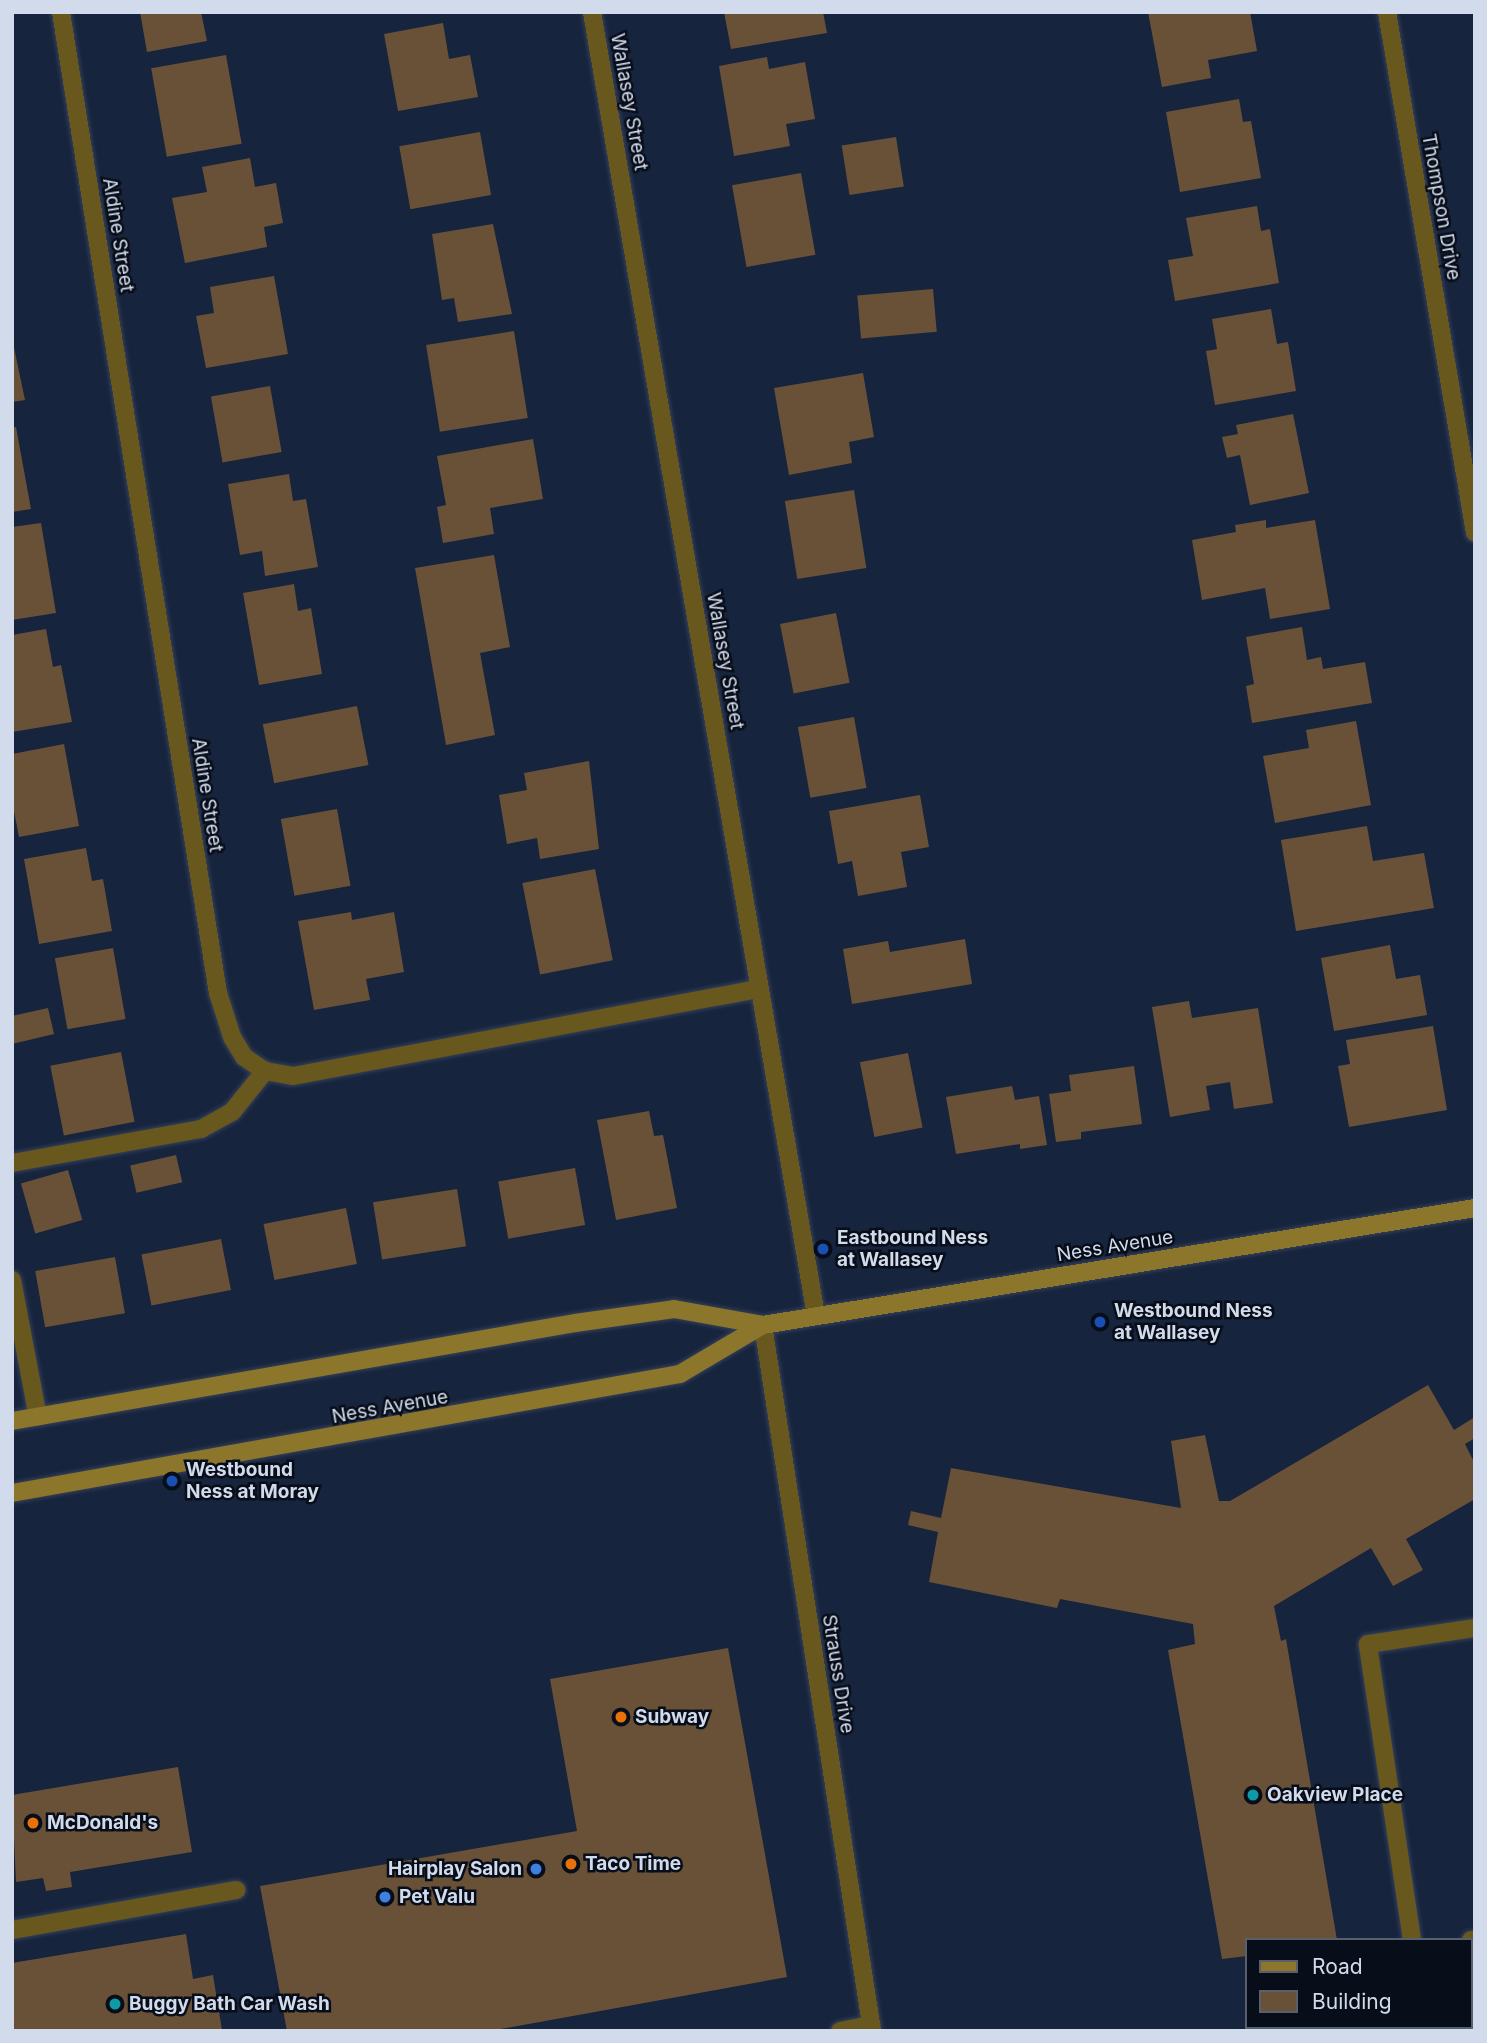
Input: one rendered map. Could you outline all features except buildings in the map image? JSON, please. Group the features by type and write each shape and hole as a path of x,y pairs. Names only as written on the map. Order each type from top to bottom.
{"main road":[{"name":"Ness Avenue","path":"12,1421 674,1309 762,1325 1475,1208"},
{"name":"Ness Avenue","path":"12,1493 680,1374 762,1325"}],"street":[{"name":"Aldine Street","path":"61,12 218,993 232,1037 244,1057 265,1071"},
{"name":"Wallasey Street","path":"592,12 816,1316"},
{"name":"Thompson Drive","path":"1387,12 1475,533"},
{"path":"12,1163 201,1129 232,1112 265,1071 293,1076 324,1072 760,989"},
{"path":"12,1280 38,1417"},
{"name":"Strauss Drive","path":"762,1325 872,2028"},
{"path":"1412,1938 1368,1644 1475,1628"},
{"path":"12,1930 236,1890"},
{"path":"840,2031 872,2028"}],"place":[{"name":"Eastbound Ness at Wallasey","path":"823,1249"},
{"name":"Westbound Ness at Wallasey","path":"1100,1322"},
{"name":"Westbound Ness at Moray","path":"172,1481"},
{"name":"Subway","path":"621,1717"},
{"name":"Oakview Place","path":"1253,1795"},
{"name":"McDonald's","path":"33,1823"},
{"name":"Taco Time","path":"571,1864"},
{"name":"Hairplay Salon","path":"536,1869"},
{"name":"Pet Valu","path":"385,1897"},
{"name":"Buggy Bath Car Wash","path":"115,2004"}]}
